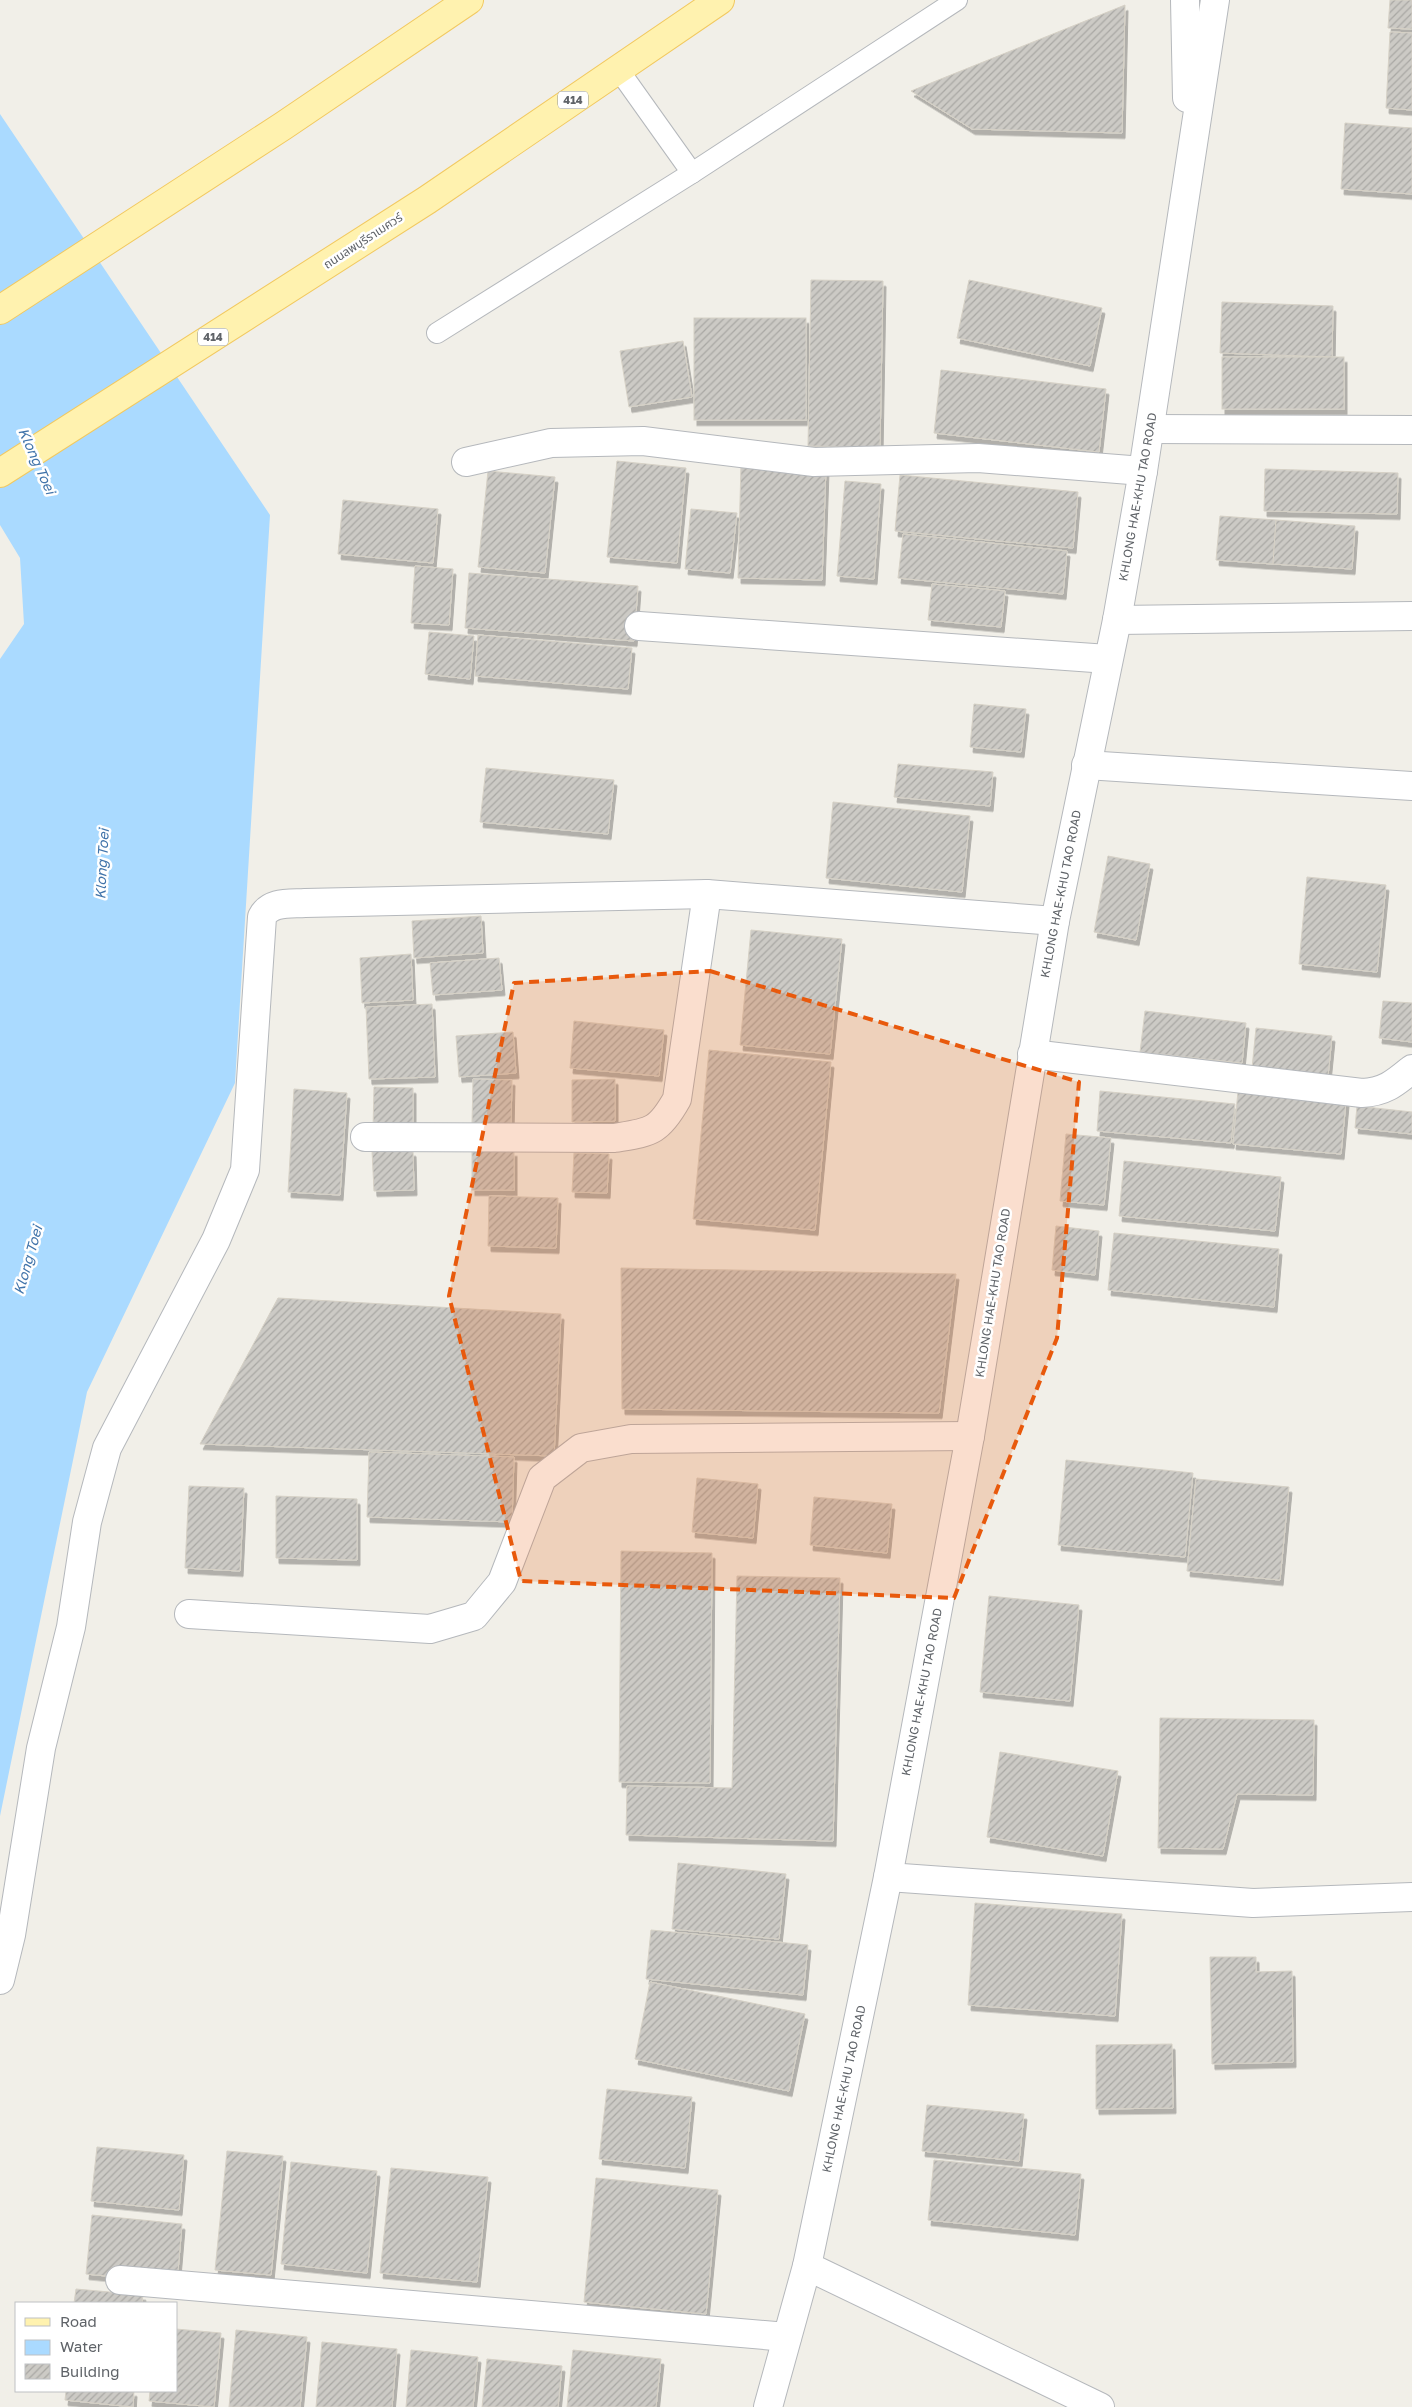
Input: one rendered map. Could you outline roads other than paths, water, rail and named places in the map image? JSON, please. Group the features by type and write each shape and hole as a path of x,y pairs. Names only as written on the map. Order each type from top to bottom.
{"main road":[{"path":"0,310 283,126 469,0"},
{"name":"ถนนลพบุรีราเมศวร์","path":"0,474 427,200 720,0"}],"street":[{"path":"1185,0 1188,174"},
{"path":"1188,174 1214,0"},
{"name":"KHLONG HAE-KHU TAO ROAD","path":"768,2407 807,2266 888,1877 970,1436 1055,921 1117,620 1150,429 1188,174"},
{"path":"1150,429 1412,430"},
{"path":"466,462 551,442 643,442 814,462 978,458 1143,471"},
{"path":"1117,620 1412,616"},
{"path":"638,626 1108,659"},
{"path":"1086,765 1412,786"},
{"path":"0,1980 11,1935 41,1748 70,1627 87,1522 108,1448 216,1240 245,1170 264,914 277,905 707,894 1055,921"},
{"path":"365,1137 614,1138 648,1133 666,1118 677,1099 707,894"},
{"path":"1032,1054 1362,1093 1376,1092 1389,1088 1412,1069"},
{"path":"190,1614 430,1629 474,1616 502,1582 542,1478 581,1448 631,1439 970,1436"},
{"path":"888,1877 1253,1903 1412,1897"},
{"path":"807,2266 1100,2407"},
{"path":"120,2280 787,2337"}],"lane":[{"path":"437,333 692,173 957,0"},
{"path":"618,69 692,173"}],"water":[{"name":"Klong Toei","path":"0,114 270,515 235,1083 87,1392 0,1816 0,659 24,624 20,558 0,525"}]}
